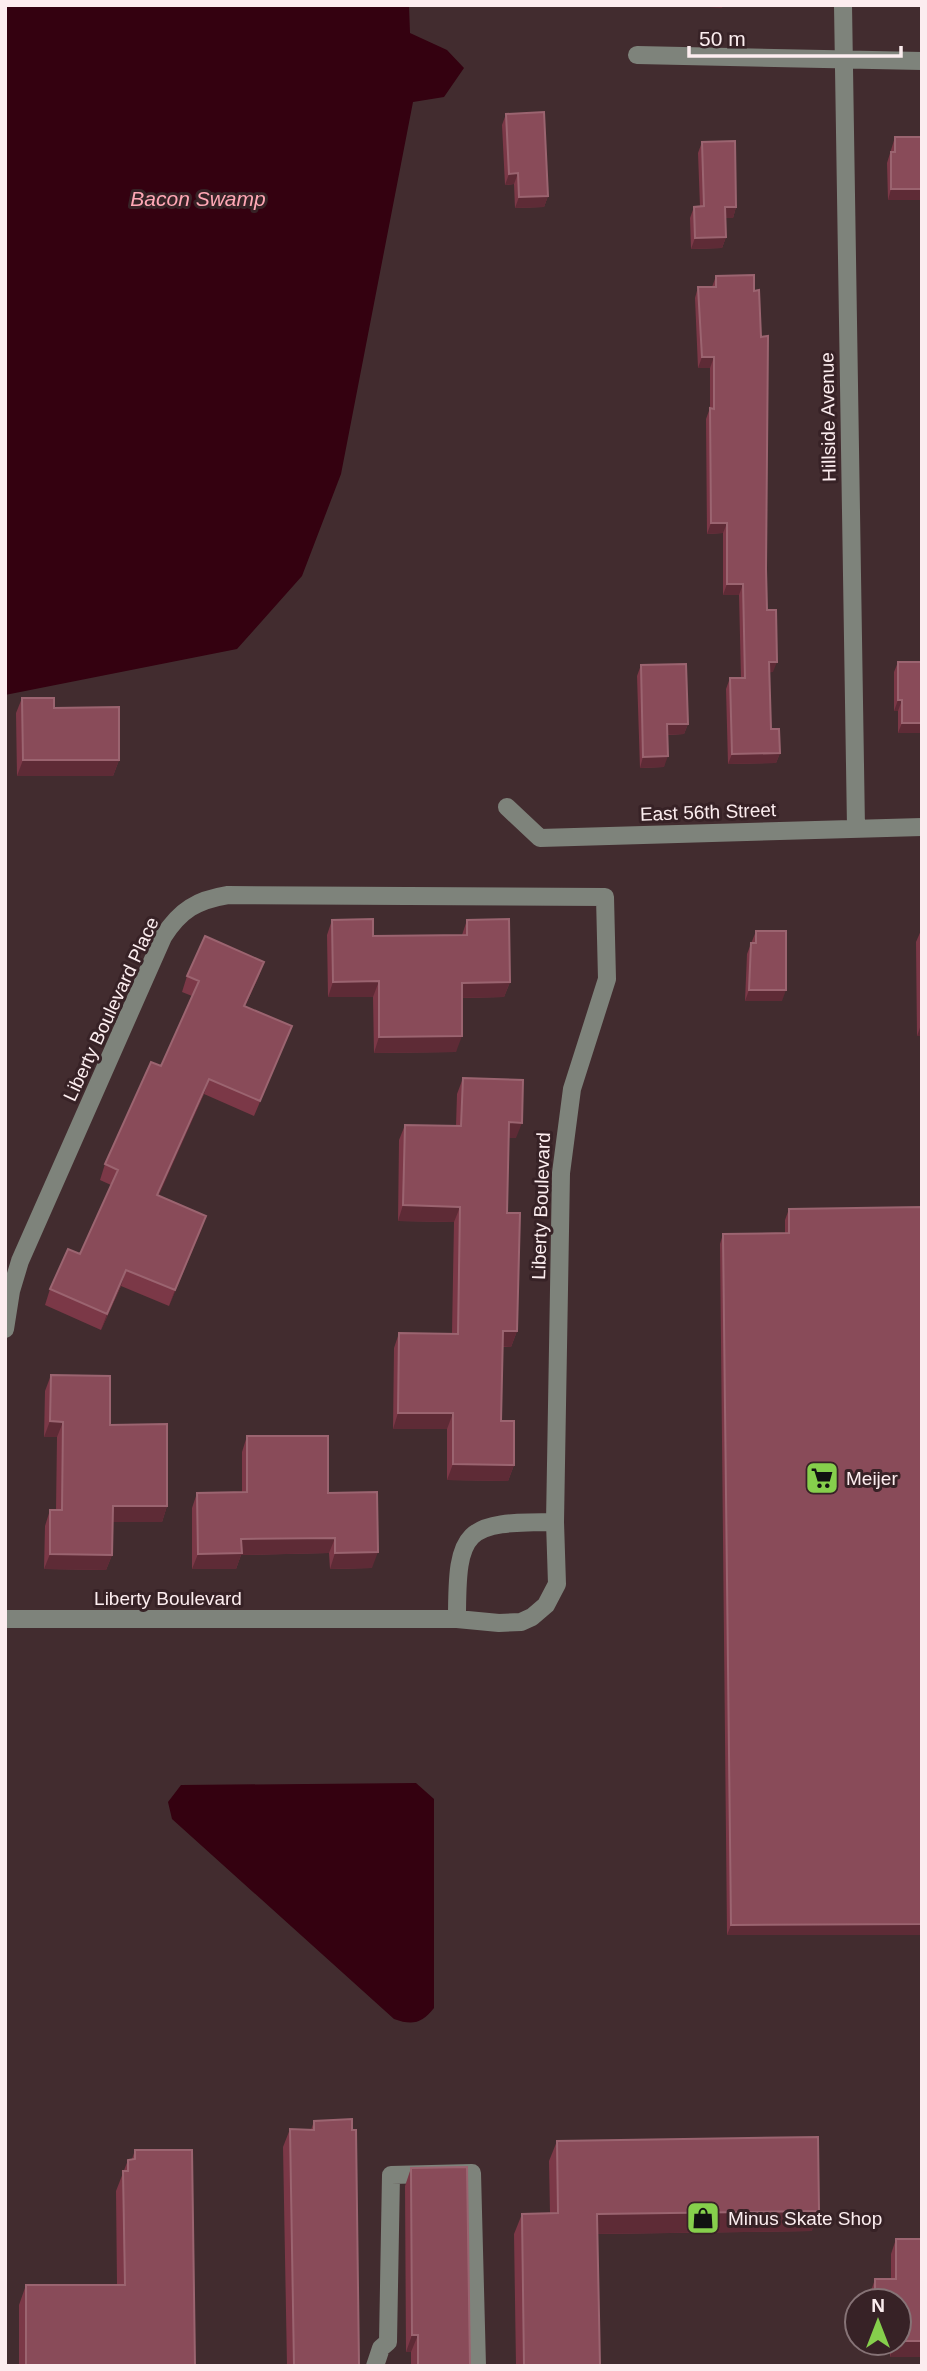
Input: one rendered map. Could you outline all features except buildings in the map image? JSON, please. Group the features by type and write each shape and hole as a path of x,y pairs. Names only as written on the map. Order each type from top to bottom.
{"street":[{"name":"Hillside Avenue","path":"843,5 856,828"},
{"path":"637,55 922,61"},
{"name":"East 56th Street","path":"507,807 540,838 922,827"},
{"name":"Liberty Boulevard Place","path":"5,1329 11,1291 20,1261 163,937 181,911 195,903 228,895 606,897"},
{"name":"Liberty Boulevard","path":"5,1619 457,1619 513,1623 538,1613 551,1599 557,1584 555,1522 559,1224 565,1127 576,1074 604,996 608,960 606,897"},
{"path":"457,1619 457,1566 462,1551 476,1532 501,1522 555,1522"},
{"path":"375,2366 381,2348 388,2342 391,2175 472,2173 477,2366"}],"water":[{"name":"Bacon Swamp","path":"5,5 409,5 410,33 447,50 464,68 444,97 413,102 341,474 302,576 237,649 5,695"},
{"path":"416,1783 434,1799 434,2008 421,2020 412,2023 394,2019 172,1819 168,1802 181,1785"}],"place":[{"name":"Meijer","path":"822,1478"},
{"name":"Minus Skate Shop","path":"703,2218"}]}
